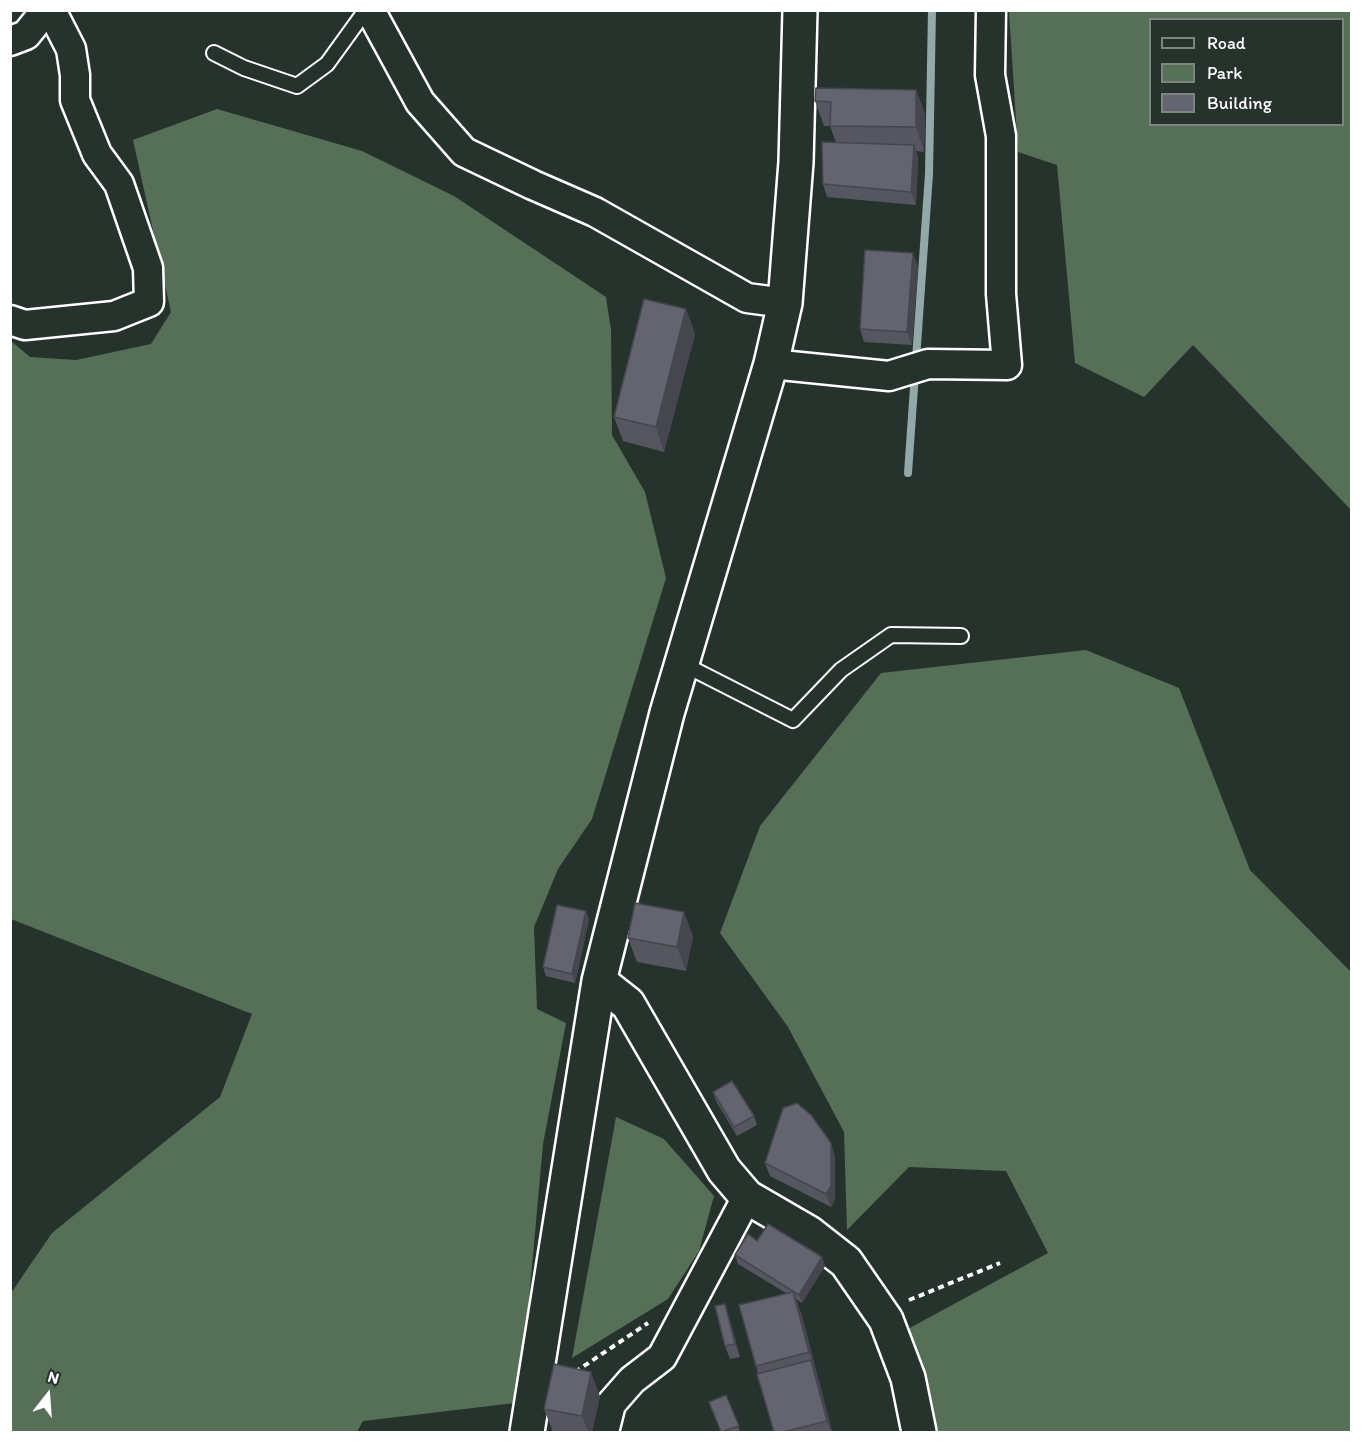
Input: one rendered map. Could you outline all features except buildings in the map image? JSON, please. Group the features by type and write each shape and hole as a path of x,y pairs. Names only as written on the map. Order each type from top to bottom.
{"street":[{"path":"10,41 26,35 49,10 71,49 75,75 75,100 98,154 119,184 148,268 148,302 114,316 25,325 10,320"},
{"path":"370,10 420,102 464,152 595,212 747,298 785,303"},
{"path":"527,1432 599,981 681,663 771,364 785,303 796,162 800,10"},
{"path":"771,364 889,376 928,364 1006,365 1001,294 1001,136 990,75 992,10"},
{"path":"599,981 628,1004 724,1170 747,1197 809,1233 846,1262 886,1320 908,1378 919,1432"},
{"path":"604,1432 611,1404 632,1380 663,1357 747,1197"}],"lane":[{"path":"214,53 244,68 297,86 327,64 366,10"},
{"path":"681,663 793,720 842,670 891,635 962,636"}],"path":[{"path":"879,1310 923,1296 978,1270 1000,1263"},
{"path":"572,1373 653,1319"}],"green space":[{"path":"1009,11 1351,11 1351,510 1193,345 1144,397 1075,363 1057,165 1018,152"},
{"path":"217,109 362,151 454,196 606,297 611,330 612,435 645,492 666,578 592,819 558,869 534,927 537,1009 566,1023 543,1144 527,1322 515,1403 363,1421 357,1432 11,1432 11,1293 52,1233 220,1097 252,1014 11,919 10,340 30,357 76,360 151,344 171,312 133,140"},
{"path":"1086,650 1179,688 1250,870 1351,972 1351,1432 930,1432 906,1330 1048,1253 1006,1171 909,1167 847,1230 844,1132 788,1027 720,933 760,826 881,673"},
{"path":"616,1117 664,1139 714,1196 699,1251 668,1299 572,1358"}],"waterway":[{"path":"908,473 929,174 932,10"}]}
